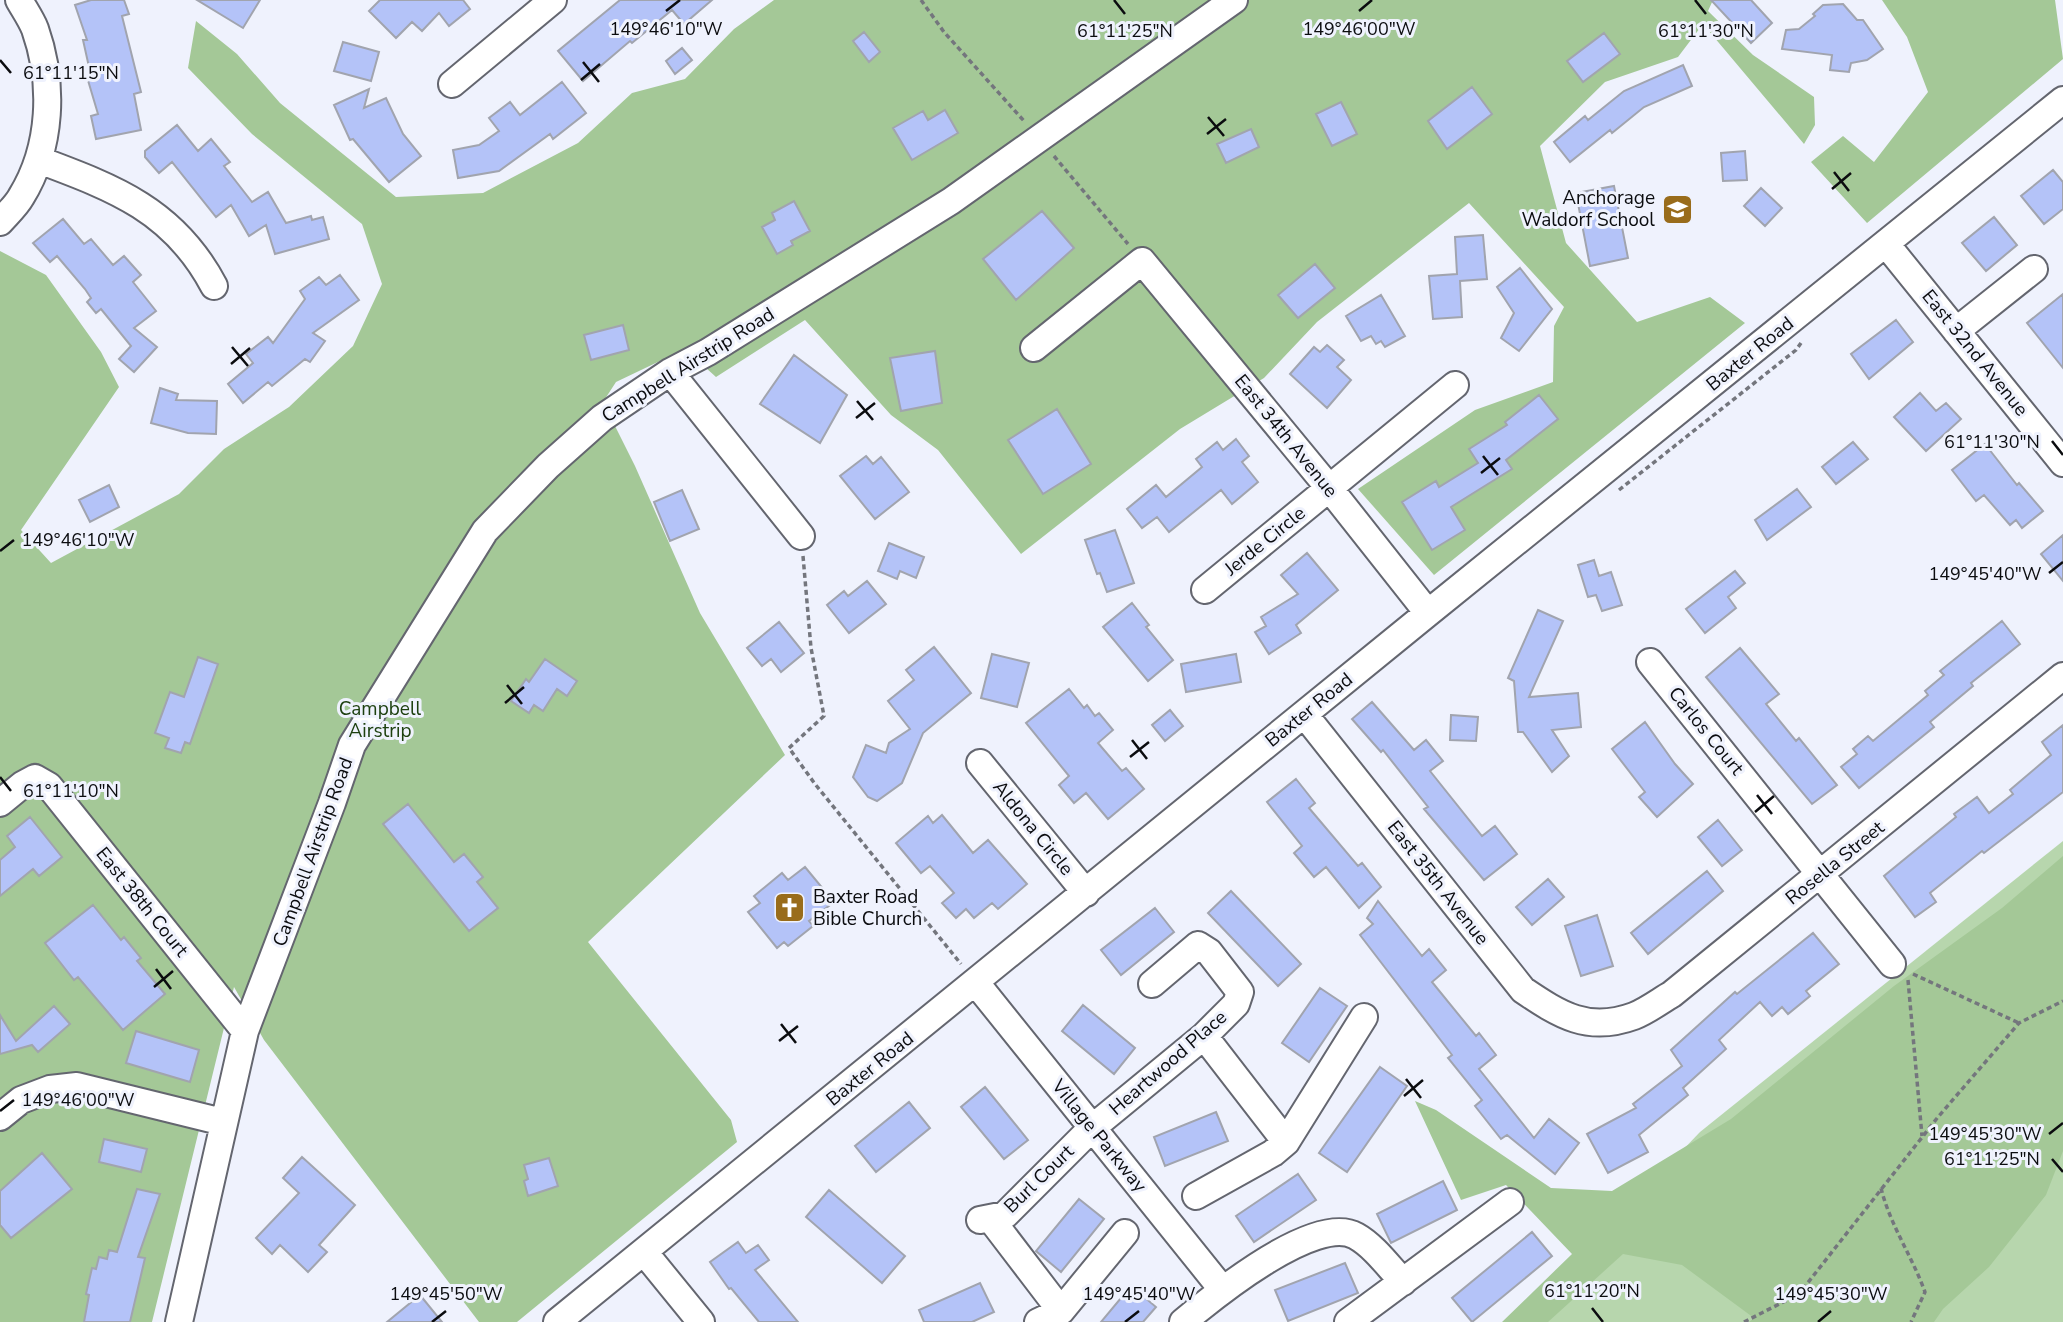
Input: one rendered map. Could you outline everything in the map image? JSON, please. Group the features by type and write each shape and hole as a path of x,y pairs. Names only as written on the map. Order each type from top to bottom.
{"street":[{"path":"0,222 21,198 38,160 48,112 46,67 34,26 19,0"},
{"path":"452,84 553,0"},
{"name":"Campbell Airstrip Road","path":"180,1322 245,1031 352,745 485,531 548,466 602,418 670,372 708,352 951,201 1234,0"},
{"name":"Baxter Road","path":"557,1322 2063,100"},
{"path":"38,160 106,185 142,206 182,237 203,264 214,285"},
{"name":"East 32nd Avenue","path":"1886,244 2063,463"},
{"path":"1034,348 1142,261"},
{"name":"East 34th Avenue","path":"1142,261 1330,489 1428,613"},
{"path":"1956,331 2034,269"},
{"path":"670,372 802,536"},
{"name":"Jerde Circle","path":"1205,590 1455,385"},
{"name":"Carlos Court","path":"1650,662 1892,964"},
{"name":"Rosella Street","path":"1594,1024 1634,1016 1672,994 2063,676"},
{"name":"East 35th Avenue","path":"1304,714 1523,990 1559,1014 1594,1024"},
{"name":"Aldona Circle","path":"980,763 1086,893"},
{"name":"East 38th Court","path":"0,803 35,778 49,786 245,1031"},
{"name":"Heartwood Place","path":"1092,1128 1204,1036 1236,1004 1240,992 1209,952 1198,945 1152,984"},
{"name":"Village Parkway","path":"976,983 1222,1289"},
{"path":"1196,1196 1273,1153 1286,1142 1364,1017"},
{"path":"1204,1036 1286,1142"},
{"path":"0,1117 21,1100 50,1089 77,1086 223,1122"},
{"name":"Burl Court","path":"1050,1316 985,1219 1005,1215 1092,1128"},
{"path":"1348,1322 1510,1202"},
{"path":"1183,1322 1222,1289 1300,1241 1330,1231 1355,1235 1403,1282"},
{"path":"1050,1316 1125,1233"},
{"path":"644,1252 701,1322"}],"path":[{"path":"921,0 944,32 1040,138 1142,261"},
{"path":"802,536 811,648 824,716 789,748 976,983"},
{"path":"1922,1136 1907,971 2020,1023"},
{"path":"1744,1322 1799,1294 1922,1136 2020,1023 2063,1001"},
{"path":"1881,1188 1888,1213 1916,1267 1925,1292 1911,1322"}],"green space":[{"name":"Campbell Airstrip","path":"774,0 1713,0 1708,11 1753,55 1814,97 1815,125 1804,144 1703,24 1678,57 1605,82 1540,146 1566,243 1637,322 1710,297 1745,323 1434,575 1358,489 1475,410 1553,382 1554,326 1564,307 1469,203 1317,322 1264,378 1180,429 1021,554 938,450 891,415 805,320 716,377 685,349 616,382 603,402 635,466 700,613 785,755 588,942 731,1120 737,1142 517,1322 479,1322 264,1040 234,987 152,1322 0,1322 0,251 46,275 101,352 119,387 21,530 51,563 179,494 224,449 289,407 353,346 382,284 362,224 252,134 188,68 196,21 237,54 280,103 396,197 483,193 578,143 632,93 685,79 734,29"},
{"path":"1882,0 2055,0 2063,59 1867,223 1811,162 1843,136 1874,162 1928,92 1907,37"},
{"path":"2063,841 2063,1322 1518,1322 1700,1132"},
{"path":"2063,856 2063,1151 2046,1195 1989,1267 1943,1309 1934,1322 1749,1322 1754,1318 1682,1265 1623,1254 1548,1322 1502,1322 1572,1254 1506,1185 1461,1200 1415,1101 1436,1110 1551,1188 1612,1191 1731,1119 1894,986 2002,908"}],"building":[{"path":"91,0 124,0 129,14 122,16 141,92 134,94 141,130 96,139 91,116 98,114 87,77 91,76 83,40 87,40 75,5"},
{"path":"197,0 260,0 243,28"},
{"path":"380,0 463,0 470,9 449,26 439,13 422,31 412,22 396,38 369,11"},
{"path":"620,0 712,0 684,24 672,10 583,81 558,51"},
{"path":"1711,0 1751,0 1772,23 1751,43"},
{"path":"1843,4 1857,20 1863,20 1883,49 1867,60 1851,63 1849,72 1830,70 1832,55 1782,49 1786,30 1799,29 1815,16 1813,14 1823,5"},
{"path":"864,32 880,52 869,62 853,41"},
{"path":"1604,33 1620,54 1583,82 1567,61"},
{"path":"343,42 379,52 371,81 334,71"},
{"path":"682,48 692,60 675,74 666,61"},
{"path":"1683,65 1692,86 1644,107 1570,162 1554,142 1585,116 1588,120 1624,91"},
{"path":"562,82 586,113 553,139 550,134 499,171 458,178 453,150 479,145 499,131 489,118 510,102 520,115"},
{"path":"1472,87 1492,114 1447,149 1428,121"},
{"path":"369,89 364,108 386,98 403,134 421,156 389,182 353,139 350,140 334,105"},
{"path":"1341,102 1357,134 1332,146 1316,114"},
{"path":"945,110 958,133 912,160 893,128 923,111 928,120"},
{"path":"177,125 198,151 211,139 230,162 224,166 252,202 268,192 286,223 311,216 312,220 323,217 329,239 275,254 266,225 249,236 231,205 216,217 172,162 159,173 145,157 145,151"},
{"path":"1251,129 1259,147 1226,163 1217,144"},
{"path":"1745,151 1747,180 1723,181 1721,153"},
{"path":"2053,170 2063,182 2063,209 2044,224 2021,196"},
{"path":"1614,186 1628,258 1590,266 1576,193"},
{"path":"1761,188 1782,208 1765,226 1744,206"},
{"path":"794,201 810,231 791,241 793,245 777,254 762,227 775,220 772,213"},
{"path":"1042,211 1074,248 1016,300 983,259"},
{"path":"1994,217 2017,245 1986,271 1962,243"},
{"path":"63,219 84,244 91,239 113,265 124,256 141,275 133,282 156,311 134,328 157,347 134,372 119,359 131,346 101,309 96,313 87,302 91,298 85,289 57,256 50,262 33,243"},
{"path":"1483,235 1487,279 1460,281 1462,317 1433,319 1429,276 1457,274 1455,237"},
{"path":"1315,264 1335,288 1298,318 1278,295"},
{"path":"1520,268 1552,309 1519,351 1501,338 1514,313 1497,287"},
{"path":"340,275 359,300 313,333 325,341 310,362 305,359 272,386 268,382 243,403 228,384 253,363 246,354 268,337 273,343 305,299 300,291 319,277 326,285"},
{"path":"2063,294 2063,368 2027,323"},
{"path":"1381,295 1405,336 1385,347 1381,341 1376,344 1371,336 1361,341 1346,316"},
{"path":"1896,320 1913,342 1869,379 1851,354"},
{"path":"623,325 629,350 591,360 584,335"},
{"path":"1327,345 1344,360 1337,367 1351,380 1327,408 1290,374 1314,347 1320,352"},
{"path":"935,351 942,403 901,411 890,358"},
{"path":"794,355 847,395 820,443 760,404"},
{"path":"160,388 178,394 176,400 217,401 216,434 188,433 151,423"},
{"path":"1920,393 1936,411 1946,403 1961,419 1926,451 1894,417"},
{"path":"1539,395 1558,419 1506,460 1512,469 1451,507 1465,530 1432,550 1402,502 1436,481 1439,487 1478,463 1469,449 1507,425 1505,422"},
{"path":"1057,409 1091,464 1043,494 1008,440"},
{"path":"1236,439 1249,456 1242,462 1258,482 1232,504 1221,490 1169,532 1157,517 1142,528 1127,509 1156,485 1166,497 1202,467 1196,459 1217,442 1223,450"},
{"path":"1853,442 1868,459 1836,484 1822,467"},
{"path":"1985,444 2017,485 2019,483 2043,511 2022,528 2016,520 2010,525 1984,495 1976,501 1952,470"},
{"path":"866,456 873,464 881,457 909,492 875,519 840,476"},
{"path":"109,485 119,507 90,522 79,500"},
{"path":"1797,489 1811,507 1767,540 1755,520"},
{"path":"682,490 699,529 670,541 654,502"},
{"path":"1115,530 1134,583 1107,592 1100,573 1097,574 1085,540"},
{"path":"2063,535 2063,581 2041,554"},
{"path":"889,543 924,557 916,578 900,571 897,579 878,571"},
{"path":"1307,553 1338,590 1296,625 1301,633 1269,654 1255,632 1266,626 1261,617 1298,594 1281,575"},
{"path":"1594,560 1599,576 1611,572 1622,605 1602,611 1596,595 1588,597 1578,565"},
{"path":"1735,571 1745,583 1728,597 1736,608 1705,633 1686,609"},
{"path":"867,581 886,604 849,633 827,605 844,591 848,596"},
{"path":"1132,603 1149,625 1146,627 1173,660 1148,681 1103,627"},
{"path":"1538,610 1563,621 1529,697 1578,693 1581,727 1552,730 1569,756 1552,772 1523,732 1518,732 1514,681 1508,678"},
{"path":"2002,621 2020,644 1971,683 1973,686 1930,722 1934,727 1859,788 1841,767 1857,754 1853,749 1868,736 1873,741 1928,695 1925,691 1944,675 1940,671"},
{"path":"779,622 804,653 781,672 771,659 762,666 747,648"},
{"path":"934,647 971,693 923,733 902,783 877,801 868,797 853,777 866,745 886,753 889,743 910,729 888,701 914,680 906,670"},
{"path":"1740,648 1779,694 1766,704 1796,741 1799,738 1837,785 1812,804 1706,677"},
{"path":"992,654 1029,663 1017,707 981,698"},
{"path":"1236,654 1241,682 1186,692 1181,664"},
{"path":"198,657 218,664 190,744 185,742 181,753 165,748 169,738 155,733 170,692 184,697"},
{"path":"545,659 577,681 567,696 557,689 543,711 534,705 529,713 511,701 526,679 529,682"},
{"path":"1069,689 1084,708 1087,705 1095,716 1099,713 1113,730 1098,743 1122,771 1126,768 1144,789 1108,819 1086,793 1074,803 1059,785 1069,776 1026,723"},
{"path":"1372,702 1414,750 1426,740 1443,761 1430,771 1482,836 1495,826 1517,854 1484,880 1424,809 1428,807 1383,750 1381,752 1352,719"},
{"path":"1170,710 1183,726 1165,741 1152,725"},
{"path":"1451,715 1478,717 1476,741 1450,740"},
{"path":"1645,722 1693,784 1657,817 1639,797 1645,792 1612,749"},
{"path":"2063,725 2063,792 1930,893 1936,902 1915,917 1884,876 1977,797 1989,813 2013,794 2010,790 2051,755 2042,742"},
{"path":"1296,779 1315,803 1309,808 1358,866 1362,863 1381,887 1359,908 1326,867 1314,877 1294,853 1302,846 1267,802"},
{"path":"408,804 454,862 464,854 483,877 477,882 498,908 469,931 383,824"},
{"path":"942,815 973,853 988,840 1027,884 998,909 992,903 974,918 966,909 956,918 942,903 954,893 930,866 921,873 896,843 928,816 933,823"},
{"path":"30,817 62,857 39,876 33,869 0,896 0,860 15,847 7,836"},
{"path":"1718,820 1742,850 1722,866 1698,837"},
{"name":"Baxter Road Bible Church","path":"805,867 834,902 809,921 813,926 788,946 784,942 777,948 748,912 760,903 754,896 782,873 788,880"},
{"path":"1707,871 1723,891 1648,954 1631,933"},
{"path":"1548,879 1564,897 1532,925 1516,907"},
{"path":"1231,891 1301,964 1278,986 1208,913"},
{"path":"1378,901 1422,956 1429,949 1446,970 1432,982 1476,1036 1479,1033 1496,1055 1479,1069 1534,1138 1549,1119 1579,1143 1555,1174 1507,1135 1501,1139 1475,1106 1482,1100 1448,1058 1452,1055 1360,935 1373,924 1367,918"},
{"path":"93,905 121,940 124,937 141,958 137,961 165,994 123,1030 78,977 74,980 45,943"},
{"path":"1155,908 1174,932 1121,975 1101,950"},
{"path":"1597,915 1613,966 1581,976 1565,926"},
{"path":"1813,933 1839,964 1806,991 1810,996 1788,1014 1782,1007 1772,1016 1760,1002 1719,1040 1726,1049 1683,1088 1688,1095 1639,1135 1648,1152 1608,1173 1587,1134 1636,1108 1633,1104 1682,1066 1671,1050 1735,992 1737,994"},
{"path":"1320,988 1347,1006 1309,1062 1282,1043"},
{"path":"1083,1005 1135,1048 1114,1074 1062,1031"},
{"path":"54,1006 70,1024 38,1052 32,1045 0,1054 0,1015 16,1041"},
{"path":"136,1031 199,1050 190,1082 126,1063"},
{"path":"1380,1067 1407,1086 1347,1172 1319,1153"},
{"path":"985,1087 1028,1140 1004,1159 961,1107"},
{"path":"909,1102 930,1128 876,1172 855,1146"},
{"path":"1216,1112 1228,1141 1165,1166 1154,1137"},
{"path":"104,1139 147,1149 141,1172 99,1162"},
{"path":"42,1153 72,1189 11,1238 0,1225 0,1191"},
{"path":"302,1157 355,1205 319,1245 327,1252 308,1272 280,1245 272,1254 256,1238 299,1193 283,1178"},
{"path":"549,1158 558,1186 528,1196 524,1181 528,1179 524,1165"},
{"path":"1298,1174 1316,1200 1254,1242 1236,1216"},
{"path":"1443,1181 1457,1210 1391,1243 1377,1214"},
{"path":"137,1189 160,1194 138,1257 145,1258 130,1322 84,1322 89,1295 86,1294 92,1268 96,1269 99,1257 107,1259 109,1250 117,1252"},
{"path":"829,1190 905,1256 882,1283 806,1217"},
{"path":"1079,1199 1104,1219 1061,1272 1036,1251"},
{"path":"1532,1232 1552,1256 1472,1322 1452,1298"},
{"path":"738,1242 746,1253 758,1245 769,1260 755,1270 798,1322 759,1322 731,1288 729,1289 710,1262"},
{"path":"1345,1263 1358,1293 1288,1321 1275,1290"},
{"path":"980,1283 994,1312 972,1322 924,1322 919,1310"},
{"path":"1131,1286 1156,1307 1143,1322 1101,1322"},
{"path":"420,1295 442,1322 387,1322"}],"place":[{"name":"Anchorage Waldorf School","path":"1678,209"},
{"name":"Baxter Road Bible Church","path":"790,908"}]}
